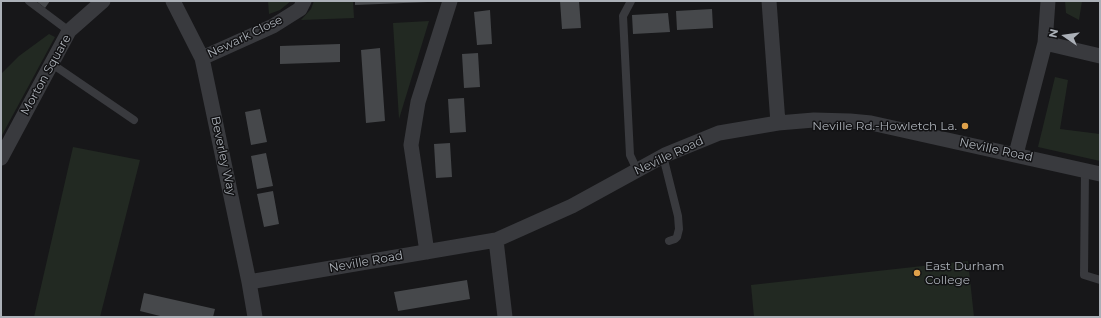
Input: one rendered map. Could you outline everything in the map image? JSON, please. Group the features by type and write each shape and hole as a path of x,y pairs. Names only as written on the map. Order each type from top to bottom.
{"street":[{"name":"Morton Square","path":"1,158 69,31 103,1"},
{"name":"Beverley Way","path":"173,1 202,58 250,282 255,317"},
{"name":"Newark Close","path":"202,58 273,26 300,9 304,1"},
{"path":"427,252 411,145 418,102 450,1"},
{"path":"769,1 778,124"},
{"path":"1016,154 1045,43 1048,1"},
{"path":"1045,43 1100,56"},
{"name":"Neville Road","path":"250,282 496,240 572,206 663,156 719,133 778,124 814,120 871,123 1016,154 1100,174"},
{"path":"496,240 505,317"}],"lane":[{"path":"29,1 69,31"},
{"path":"631,1 623,16 630,155 636,170"},
{"path":"52,64 134,120"},
{"path":"663,156 678,216 679,229 675,240 669,241"},
{"path":"1085,170 1084,275 1100,280"}],"shaded area":[{"path":"268,1 291,1 280,10 269,14"},
{"path":"314,1 353,1 354,18 301,20 311,9"},
{"path":"1065,1 1082,1 1079,20 1066,13"},
{"path":"429,21 399,119 393,23"},
{"path":"49,34 55,37 1,137 1,74 19,56"},
{"path":"1055,77 1068,80 1060,129 1100,134 1100,161 1038,147"},
{"path":"73,147 140,160 100,317 34,317"},
{"path":"968,261 974,317 754,317 751,285"}],"building":[{"path":"36,1 50,1 45,8"},
{"path":"355,1 428,1 428,2 355,5"},
{"path":"560,1 579,1 581,28 562,29"},
{"path":"712,9 713,28 677,30 676,11"},
{"path":"490,10 492,44 477,45 474,12"},
{"path":"668,13 670,32 633,34 632,15"},
{"path":"340,44 340,62 280,64 280,46"},
{"path":"380,48 385,121 366,123 361,50"},
{"path":"478,53 480,87 464,88 462,54"},
{"path":"464,98 466,132 450,133 448,99"},
{"path":"260,109 267,142 251,145 245,112"},
{"path":"450,143 452,177 436,178 434,144"},
{"path":"266,153 273,186 257,189 251,156"},
{"path":"273,191 279,224 264,227 257,194"},
{"path":"467,280 470,299 398,311 394,292"},
{"path":"144,293 215,309 213,317 164,317 140,311"}],"place":[{"name":"Neville Rd.-Howletch La.","path":"965,126"},
{"name":"East Durham College","path":"917,273"}]}
